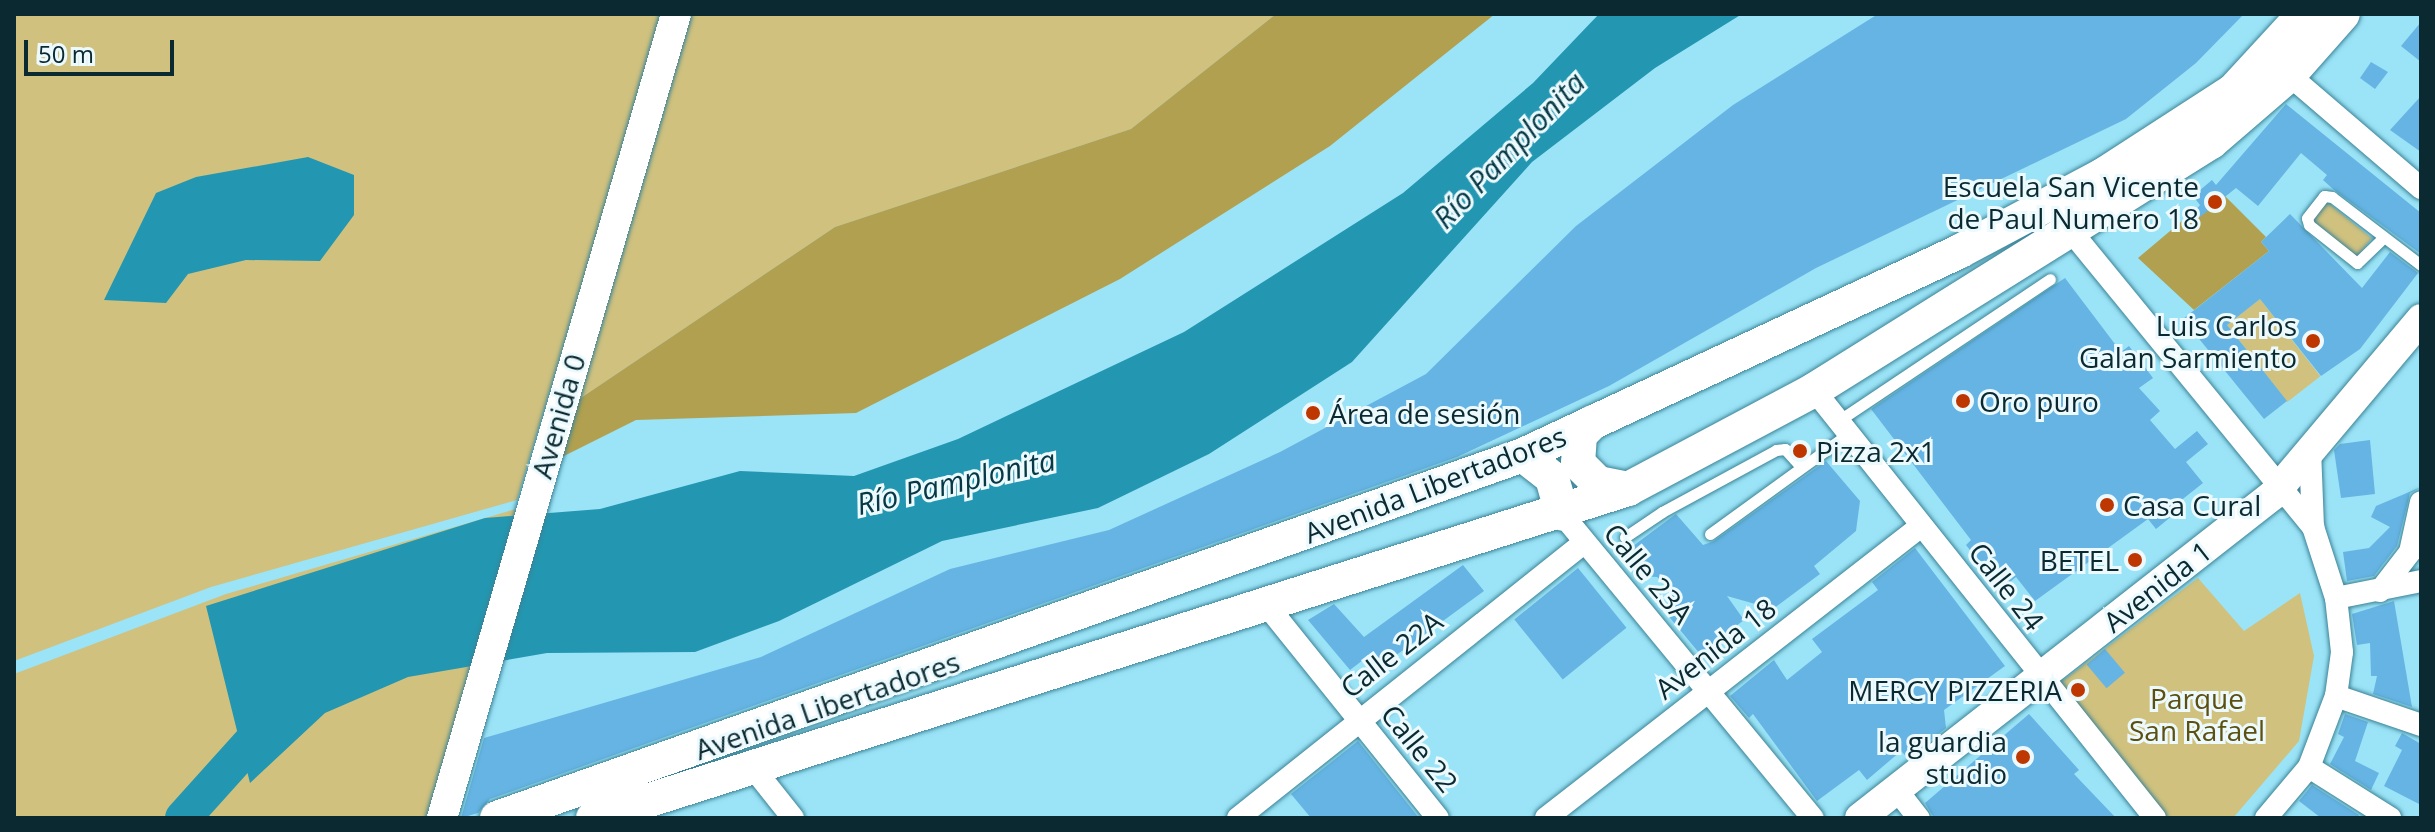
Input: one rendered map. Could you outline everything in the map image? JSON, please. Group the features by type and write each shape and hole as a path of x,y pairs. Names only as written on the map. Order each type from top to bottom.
{"main road":[{"name":"Avenida Libertadores","path":"497,818 1523,455 1960,251 2103,175 2233,91 2304,14"},
{"name":"Avenida Libertadores","path":"593,818 673,803 750,764 1562,514 1628,489 1814,390 2211,142 2289,75 2343,14"},
{"path":"1593,422 1576,444 1578,463 1598,483 1628,489"},
{"path":"1523,455 1552,478 1562,514"}],"street":[{"name":"Avenida 0","path":"442,818 676,14"},
{"path":"2289,75 2421,188"},
{"path":"2070,230 2313,527"},
{"name":"Avenida 1","path":"1860,818 2280,488 2421,319"},
{"name":"Calle 24","path":"1814,390 2155,818"},
{"path":"2266,818 2309,767 2336,696 2342,652 2336,598 2313,527 2310,449"},
{"path":"2380,591 2410,552 2421,502"},
{"name":"Calle 23A","path":"1562,514 1813,818"},
{"name":"Avenida 18","path":"1546,818 1921,526"},
{"name":"Calle 22A","path":"1238,818 1358,718 1585,542"},
{"path":"2336,598 2421,581"},
{"name":"Calle 22","path":"1265,603 1438,818"},
{"path":"2336,696 2421,725"},
{"path":"750,764 793,818"},
{"path":"2309,767 2390,818"},
{"path":"1896,789 1919,818"}],"lane":[{"path":"2383,238 2357,263 2309,225 2307,218 2327,195 2421,265"},
{"path":"1710,534 1801,467 1843,428 2050,279"},
{"path":"1625,537 1776,450 1785,449 1801,467"}],"green space":[{"path":"14,14 664,14 517,500 211,587 14,661"},
{"path":"686,14 1276,14 1131,129 835,227 569,406"},
{"path":"2326,201 2372,238 2357,257 2311,220"},
{"path":"2260,299 2320,376 2287,402 2227,325"},
{"path":"516,509 427,818 14,818 14,674 226,594"},
{"name":"Parque San Rafael","path":"2198,578 2244,631 2300,593 2314,656 2299,741 2233,818 2167,818 2049,691"}],"shaded area":[{"path":"1276,14 1495,14 1330,146 1120,279 856,413 636,420 554,461 569,406 835,227 1131,129"},
{"path":"2225,196 2266,237 2261,242 2269,251 2194,310 2138,258 2201,205"}],"water":[{"path":"1599,14 1742,14 1655,68 1532,162 1352,362 1209,454 1098,508 942,541 779,621 695,652 547,653 408,677 325,713 250,783 206,606 485,518 600,509 740,471 854,476 958,439 1184,332 1403,193 1533,83"},
{"path":"308,157 354,175 354,215 320,261 246,260 188,274 166,303 104,300 156,193 196,177"}],"building":[{"path":"1878,14 2244,14 2196,63 2126,119 1816,268 1609,386 1457,457 490,799 478,813 461,818 484,738 761,657 950,569 1109,530 1280,452 1426,374 1576,226 1733,105"},
{"path":"2421,22 2421,62 2401,46"},
{"path":"2371,62 2388,72 2375,89 2360,78"},
{"path":"2421,96 2421,152 2390,130"},
{"path":"2286,104 2421,213 2421,254 2333,189 2323,180 2327,175 2301,153 2258,206 2236,188 2200,217 2195,212 2200,205 2193,196 2212,180 2216,185"},
{"path":"2290,214 2362,288 2390,252 2418,273 2360,349 2321,376 2260,299 2227,325 2287,401 2264,419 2183,319 2269,251 2261,242"},
{"path":"2065,278 2121,352 2129,346 2153,378 2139,388 2160,411 2150,420 2175,449 2197,431 2208,444 2186,462 2203,483 2174,506 2178,511 2156,529 2148,519 2035,601 2016,577 2005,586 1985,561 1981,564 1966,545 1971,540 1871,409"},
{"path":"2370,440 2375,494 2341,498 2334,450 2340,444"},
{"path":"1826,461 1860,501 1856,531 1814,566 1820,574 1773,609 1727,596 1744,620 1700,654 1666,613 1669,588 1657,577 1636,576 1621,555 1676,514 1703,545 1714,541"},
{"path":"2421,487 2410,493 2397,546 2374,576 2347,581 2343,552 2369,548 2390,527 2371,517 2376,506"},
{"path":"1915,548 2005,666 1944,710 1946,728 1908,758 1901,751 1867,780 1859,770 1817,801 1753,714 1749,718 1730,696 1774,660 1787,680 1822,652 1812,639 1878,590 1872,582"},
{"path":"1463,565 1484,591 1373,672 1363,660 1350,670 1308,620 1334,604 1364,637"},
{"path":"1578,568 1626,628 1563,679 1514,620"},
{"path":"2394,601 2412,707 2373,694 2377,676 2371,676 2370,643 2357,645 2352,614"},
{"path":"2105,649 2125,673 2107,688 2087,664"},
{"name":"la guardia studio","path":"2029,714 2079,770 2074,774 2116,818 1934,818 1925,803"},
{"path":"2345,714 2368,722 2355,761 2379,773 2371,790 2330,764 2344,737 2338,734"},
{"path":"2402,733 2421,744 2421,805 2384,786 2402,750 2395,746"},
{"path":"1358,741 1419,818 1311,818 1291,794"},
{"path":"2312,785 2359,815 2357,818 2321,818 2299,801"}],"waterway":[{"name":"Río Pamplonita","path":"183,818 275,716"}],"place":[{"name":"Escuela San Vicente de Paul Numero 18","path":"2215,202"},
{"name":"Luis Carlos Galan Sarmiento","path":"2313,341"},
{"name":"Oro puro","path":"1963,401"},
{"name":"Área de sesión","path":"1313,413"},
{"name":"Pizza 2x1","path":"1800,451"},
{"name":"Casa Cural","path":"2107,505"},
{"name":"BETEL","path":"2135,560"},
{"name":"MERCY PIZZERIA","path":"2078,690"},
{"name":"la guardia studio","path":"2023,757"}]}
